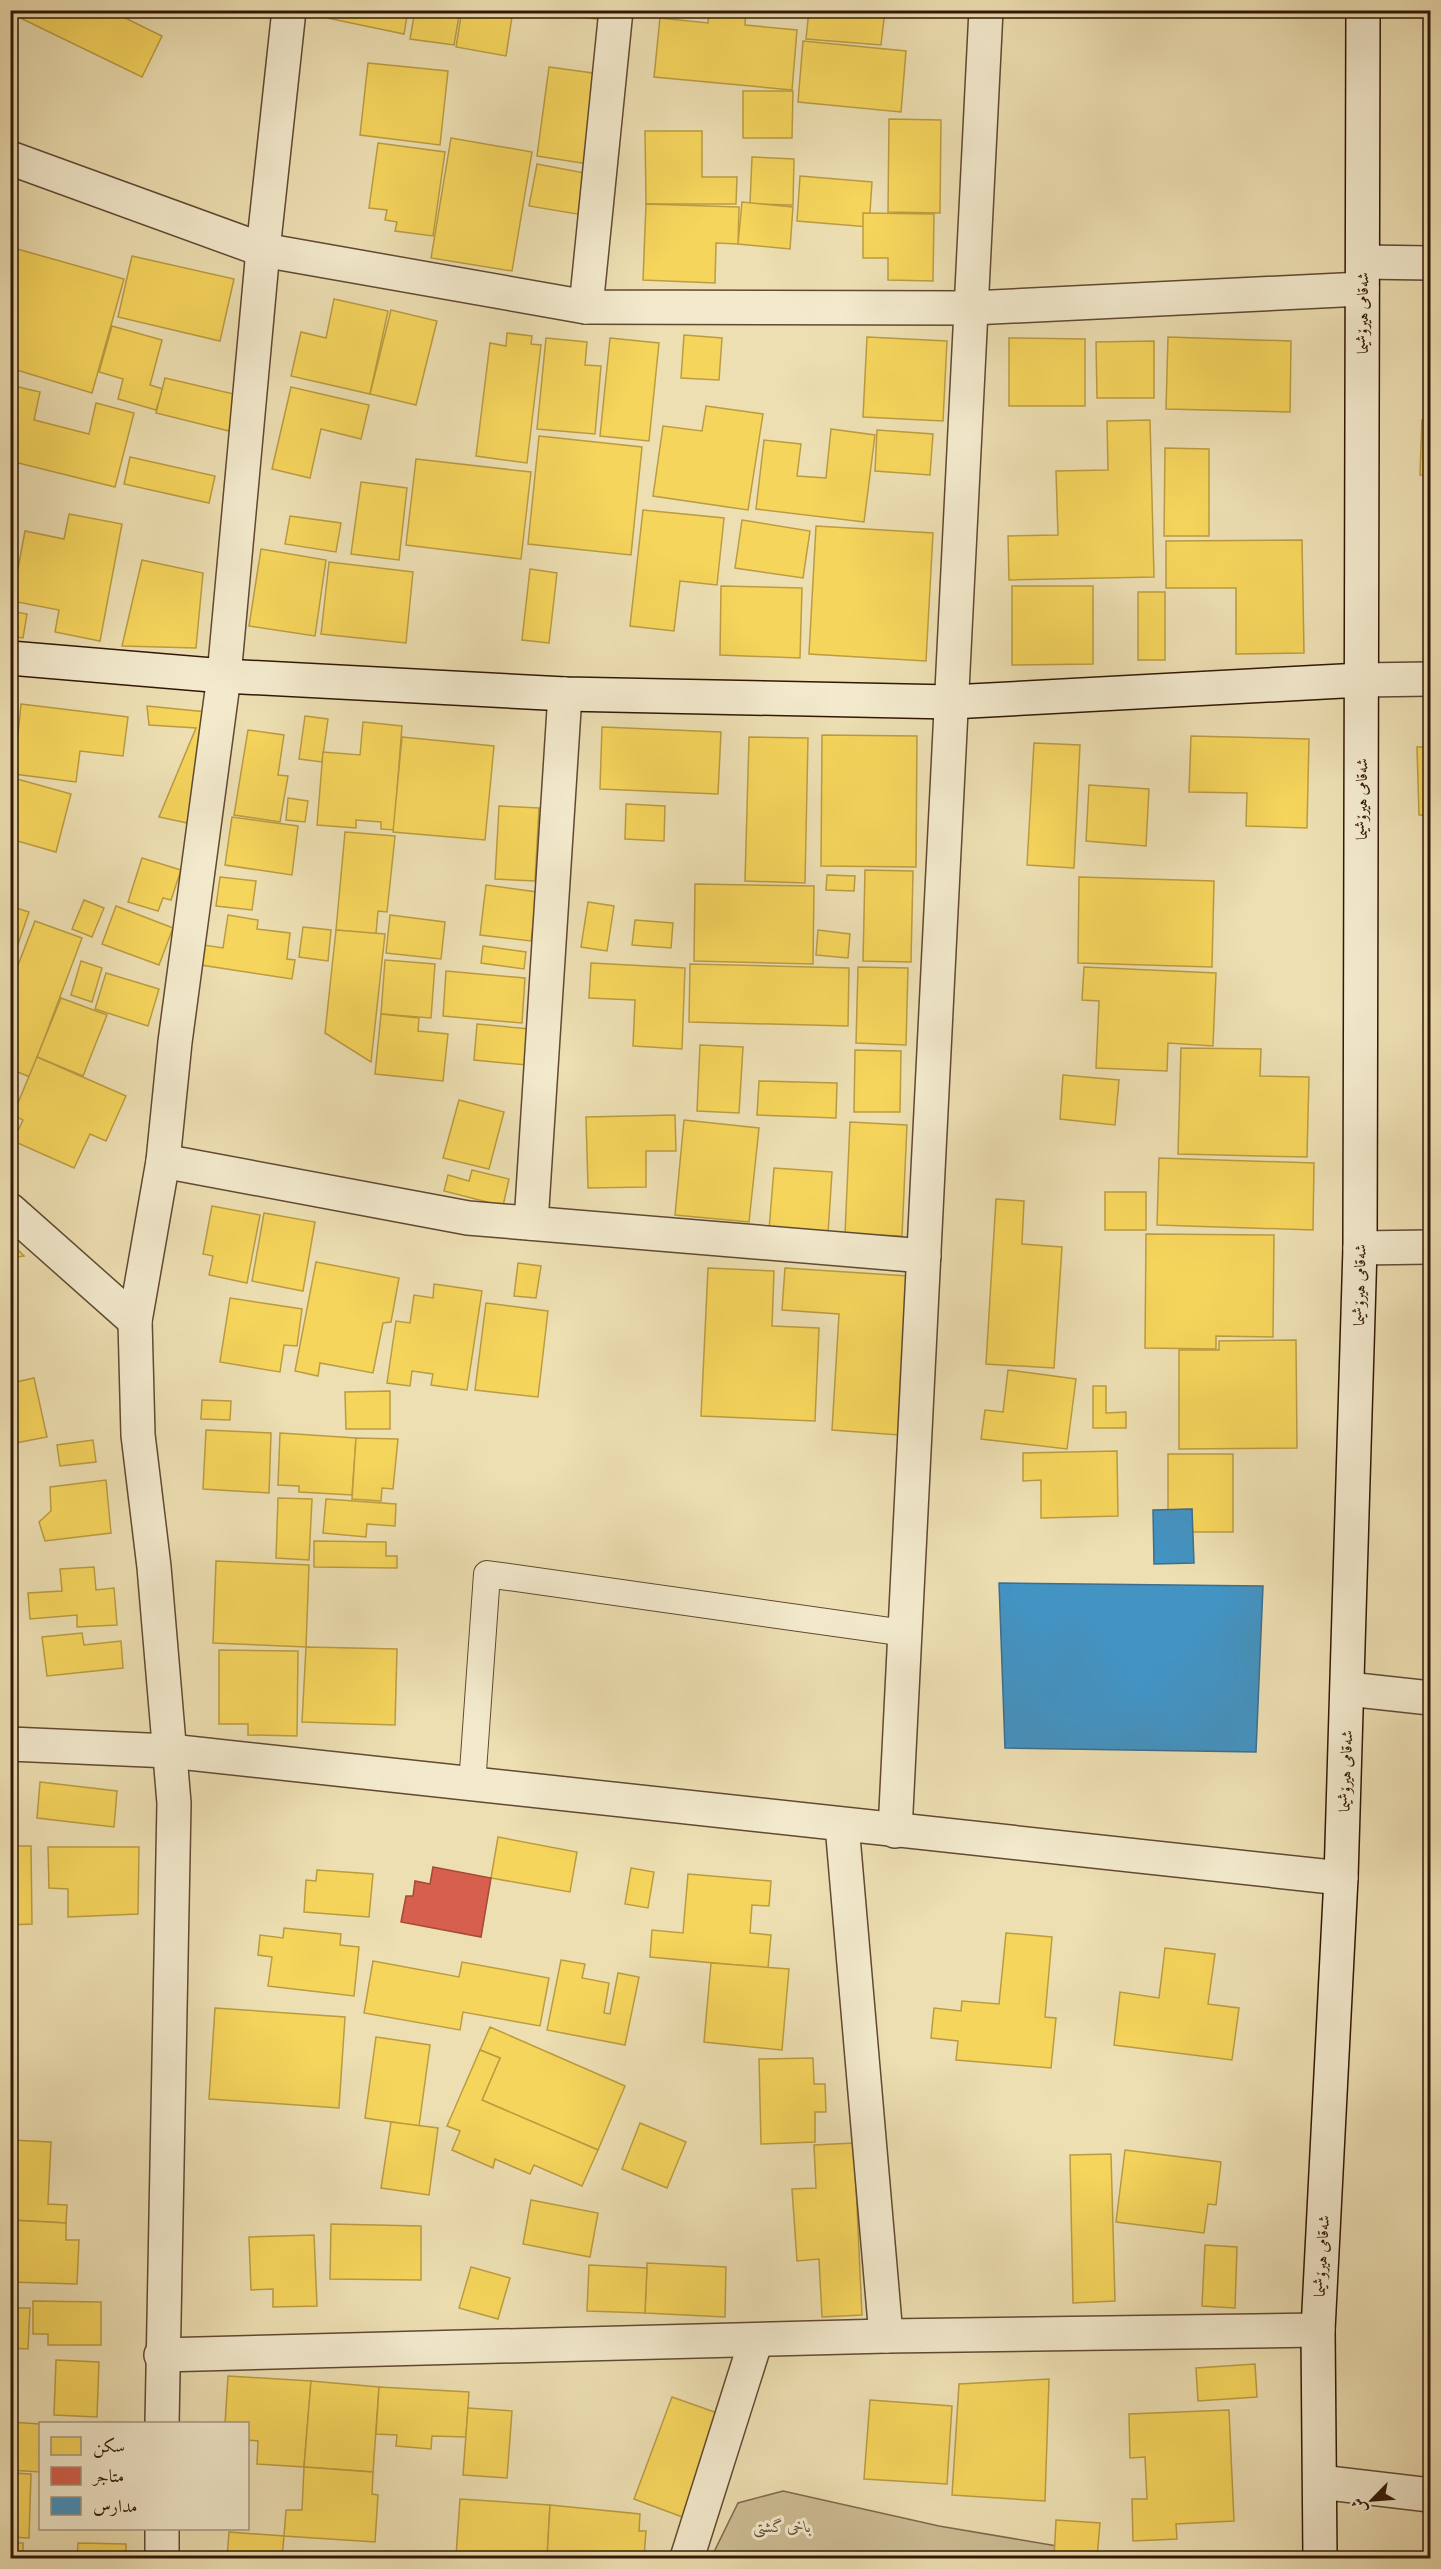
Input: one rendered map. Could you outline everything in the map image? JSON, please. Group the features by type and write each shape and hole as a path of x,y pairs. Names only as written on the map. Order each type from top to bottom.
{"street":[{"path":"162,2422 161,2355 174,1803 154,1567 138,1435 135,1320 163,1161 175,1042 224,676 263,250 290,10"},
{"path":"586,306 616,10"},
{"path":"895,1831 986,10"},
{"name":"شەقامی هیرۆشیما","path":"1320,2559 1318,2330 1341,1878 1360,1248 1363,10"},
{"path":"10,158 263,250 586,306 972,308 1363,276 1431,263"},
{"path":"10,658 224,676 565,694 951,702 1361,680 1431,679"},
{"path":"531,1223 565,694"},
{"path":"163,1161 468,1218 924,1256"},
{"path":"10,1210 135,1320"},
{"path":"1360,1248 1431,1247"},
{"path":"1348,1689 1431,1698"},
{"path":"10,1744 170,1751 1341,1878"},
{"path":"842,1825 886,2336"},
{"path":"161,2355 886,2336 1318,2330"},
{"path":"687,2559 756,2340"},
{"path":"1320,2482 1431,2495"},
{"path":"162,2530 162,2559"}],"lane":[{"path":"472,1785 487,1574 905,1633"}],"green space":[{"name":"باخی گشتی","path":"783,2491 939,2526 1128,2558 711,2558 738,2503"}],"building: سكن":[{"path":"10,10 109,10 162,36 142,77 10,13"},
{"path":"329,10 408,10 404,34 327,18"},
{"path":"415,10 460,10 454,45 410,39"},
{"path":"462,10 513,10 506,56 456,47"},
{"path":"527,10 597,10 596,19"},
{"path":"709,10 746,10 745,25 797,30 792,90 654,77 660,18 708,23"},
{"path":"763,10 807,10 807,17 762,13"},
{"path":"809,10 885,10 881,45 806,39"},
{"path":"803,41 906,51 901,112 798,102"},
{"path":"368,63 448,71 440,145 360,135"},
{"path":"549,67 600,74 588,164 537,156"},
{"path":"743,91 793,91 792,138 743,138"},
{"path":"889,119 941,120 940,213 888,212"},
{"path":"645,131 702,131 702,177 737,177 736,204 646,204"},
{"path":"451,138 532,152 512,271 431,258"},
{"path":"378,143 445,152 433,236 395,231 397,222 385,220 387,210 369,208"},
{"path":"752,157 794,159 793,205 750,204"},
{"path":"537,164 590,174 583,215 529,206"},
{"path":"800,176 872,182 869,227 797,221"},
{"path":"742,202 793,207 790,249 738,244"},
{"path":"646,204 739,207 738,244 716,243 715,283 643,280"},
{"path":"863,213 934,214 933,281 888,280 888,258 863,258"},
{"path":"10,247 124,279 92,393 10,368"},
{"path":"132,256 234,279 220,341 118,317"},
{"path":"334,299 388,311 370,394 291,376 301,332 326,338"},
{"path":"391,310 437,321 416,405 370,394"},
{"path":"112,326 162,340 150,385 163,389 156,410 118,399 123,379 99,372"},
{"path":"507,333 532,336 531,344 541,345 527,463 476,456 490,343 506,346"},
{"path":"684,335 722,338 719,380 681,378"},
{"path":"867,337 947,341 943,421 863,417"},
{"path":"1168,337 1291,341 1290,412 1166,409"},
{"path":"546,338 587,342 585,365 601,366 595,434 537,429"},
{"path":"610,338 659,343 649,441 600,436"},
{"path":"1009,338 1085,339 1085,406 1009,406"},
{"path":"1154,341 1154,398 1097,398 1096,342"},
{"path":"165,378 238,395 229,431 156,413"},
{"path":"10,385 40,392 34,420 89,434 96,403 134,413 115,487 10,461"},
{"path":"291,387 369,405 361,439 321,429 310,478 272,469"},
{"path":"706,406 763,414 748,510 653,496 663,426 702,431"},
{"path":"1150,420 1154,577 1009,580 1008,536 1058,535 1056,471 1108,470 1107,421"},
{"path":"1422,420 1430,420 1430,475 1420,475"},
{"path":"831,429 875,435 864,522 756,509 764,440 801,444 797,476 826,478"},
{"path":"877,430 933,434 930,475 875,471"},
{"path":"539,436 642,447 631,555 528,544"},
{"path":"1165,448 1209,449 1209,536 1164,536"},
{"path":"130,457 215,476 209,503 124,484"},
{"path":"416,459 531,472 521,559 406,545"},
{"path":"361,482 407,488 399,560 351,554"},
{"path":"643,510 724,518 717,585 680,581 674,631 630,626"},
{"path":"69,514 122,524 100,641 55,632 59,610 12,601 25,531 64,539"},
{"path":"290,516 341,523 336,552 285,544"},
{"path":"742,520 810,531 803,578 735,568"},
{"path":"816,526 933,533 926,661 809,654"},
{"path":"1302,540 1304,653 1236,654 1236,588 1166,588 1166,541"},
{"path":"261,549 326,560 315,636 249,626"},
{"path":"142,560 203,573 196,648 122,646"},
{"path":"329,562 413,572 406,643 321,634"},
{"path":"530,569 557,573 549,643 522,640"},
{"path":"721,586 802,588 800,658 720,655"},
{"path":"1012,586 1093,586 1093,664 1012,665"},
{"path":"1138,592 1165,592 1165,660 1138,660"},
{"path":"10,611 27,614 23,638 10,636"},
{"path":"21,704 128,717 123,756 80,751 76,782 14,774"},
{"path":"147,706 207,712 192,824 159,817 196,728 149,725"},
{"path":"305,716 328,719 322,762 299,759"},
{"path":"363,722 402,726 394,830 381,829 381,822 356,820 356,828 317,825 323,752 360,755"},
{"path":"602,727 721,732 718,794 600,789"},
{"path":"248,730 284,735 278,775 288,776 280,822 234,815"},
{"path":"822,735 917,736 916,867 821,866"},
{"path":"1191,736 1309,739 1307,828 1246,826 1247,793 1189,792"},
{"path":"402,737 494,746 485,840 393,832"},
{"path":"749,737 808,738 805,883 745,881"},
{"path":"1034,743 1080,745 1074,868 1027,865"},
{"path":"1417,747 1430,747 1430,815 1419,815"},
{"path":"17,779 71,794 56,852 10,839 10,802"},
{"path":"1089,785 1149,789 1146,846 1086,841"},
{"path":"288,798 308,801 305,822 286,820"},
{"path":"626,804 665,806 664,841 625,839"},
{"path":"499,806 539,808 535,881 495,879"},
{"path":"232,817 298,826 292,875 225,865"},
{"path":"345,832 395,836 387,912 378,911 376,934 336,930"},
{"path":"142,858 181,870 171,900 163,898 158,911 128,902"},
{"path":"865,870 913,871 911,962 863,961"},
{"path":"827,875 855,876 854,891 826,890"},
{"path":"220,877 256,881 252,910 216,906"},
{"path":"1079,877 1214,881 1212,967 1078,963"},
{"path":"695,884 814,886 813,964 694,961"},
{"path":"486,885 537,892 531,941 480,935"},
{"path":"84,900 104,908 92,937 72,929"},
{"path":"588,902 614,906 607,951 581,947"},
{"path":"10,906 29,912 14,956 10,954"},
{"path":"116,906 173,928 159,965 102,944"},
{"path":"228,915 258,920 257,929 290,933 287,959 295,960 292,979 201,965 204,945 223,948"},
{"path":"390,915 445,922 441,959 386,953"},
{"path":"635,920 673,923 671,948 632,945"},
{"path":"35,921 82,938 30,1077 10,1069 10,986"},
{"path":"303,927 331,930 328,961 299,957"},
{"path":"336,930 385,934 371,1062 325,1033"},
{"path":"818,930 850,934 848,958 816,955"},
{"path":"483,946 526,952 524,969 481,963"},
{"path":"385,960 435,964 431,1018 381,1014"},
{"path":"81,961 102,968 92,1002 71,995"},
{"path":"591,963 685,968 682,1049 633,1046 635,1000 589,998"},
{"path":"690,964 849,968 848,1026 689,1022"},
{"path":"858,967 908,968 906,1045 856,1043"},
{"path":"1084,967 1216,973 1213,1046 1168,1043 1167,1071 1096,1068 1099,1001 1082,1000"},
{"path":"446,971 525,978 522,1023 443,1016"},
{"path":"106,973 159,989 148,1026 95,1009"},
{"path":"61,998 107,1015 83,1076 37,1057"},
{"path":"381,1014 419,1018 418,1031 448,1034 443,1081 375,1074"},
{"path":"477,1024 530,1029 527,1065 474,1060"},
{"path":"700,1045 743,1047 739,1113 697,1111"},
{"path":"1181,1048 1261,1049 1260,1076 1309,1077 1307,1157 1178,1154"},
{"path":"855,1050 901,1051 900,1112 854,1112"},
{"path":"37,1057 126,1096 106,1141 90,1134 74,1168 13,1141 23,1120 13,1115"},
{"path":"1063,1075 1119,1080 1115,1125 1060,1119"},
{"path":"759,1081 837,1083 836,1118 757,1115"},
{"path":"459,1100 504,1112 489,1169 443,1158"},
{"path":"675,1115 676,1151 646,1151 646,1187 588,1188 586,1117"},
{"path":"684,1120 759,1128 749,1222 675,1215"},
{"path":"850,1122 907,1125 902,1236 845,1234"},
{"path":"1159,1158 1314,1163 1313,1230 1157,1225"},
{"path":"774,1168 832,1172 828,1234 769,1230"},
{"path":"472,1170 509,1179 503,1206 444,1191 448,1175 469,1181"},
{"path":"1105,1192 1146,1192 1146,1230 1105,1230"},
{"path":"996,1199 1024,1201 1022,1244 1062,1247 1054,1368 986,1364"},
{"path":"212,1206 260,1215 247,1283 209,1275 213,1256 203,1254"},
{"path":"264,1213 315,1222 303,1291 252,1281"},
{"path":"1146,1234 1274,1235 1273,1337 1216,1336 1216,1349 1145,1348"},
{"path":"10,1242 24,1256 10,1258"},
{"path":"316,1262 399,1278 391,1322 383,1323 373,1373 320,1363 318,1376 295,1371"},
{"path":"518,1263 541,1266 536,1298 514,1296"},
{"path":"708,1268 774,1271 772,1326 819,1328 815,1421 701,1416"},
{"path":"785,1268 908,1276 899,1435 832,1430 839,1314 782,1310"},
{"path":"434,1284 482,1291 467,1390 431,1385 433,1374 412,1371 410,1386 387,1383 396,1321 410,1323 414,1295 433,1298"},
{"path":"230,1298 302,1309 297,1346 284,1345 280,1372 220,1362"},
{"path":"486,1303 548,1311 538,1397 475,1390"},
{"path":"1296,1340 1297,1448 1179,1449 1179,1350 1219,1350 1219,1341"},
{"path":"10,1360 16,1382 34,1378 47,1437 10,1444"},
{"path":"1008,1370 1076,1379 1067,1449 981,1439 985,1410 1003,1412"},
{"path":"1093,1386 1106,1386 1106,1413 1126,1412 1126,1428 1093,1428"},
{"path":"390,1391 390,1429 346,1429 345,1392"},
{"path":"202,1400 231,1401 230,1420 201,1419"},
{"path":"206,1430 271,1433 269,1493 203,1489"},
{"path":"280,1433 356,1438 352,1495 299,1492 299,1486 278,1485"},
{"path":"356,1438 398,1439 393,1489 382,1488 381,1501 352,1499"},
{"path":"93,1440 96,1462 60,1466 57,1445"},
{"path":"1117,1451 1118,1516 1041,1518 1041,1480 1023,1481 1023,1453"},
{"path":"1168,1454 1233,1454 1233,1532 1192,1532 1192,1509 1168,1510"},
{"path":"106,1480 111,1533 45,1541 39,1522 51,1511 50,1487"},
{"path":"278,1498 312,1499 309,1560 276,1558"},
{"path":"326,1499 396,1504 395,1526 367,1524 366,1537 323,1533"},
{"path":"314,1541 386,1542 386,1556 397,1556 397,1568 314,1567"},
{"path":"216,1561 309,1565 306,1647 213,1643"},
{"path":"94,1567 96,1590 114,1588 117,1625 77,1627 77,1615 30,1619 28,1593 62,1591 60,1569"},
{"path":"82,1633 84,1645 121,1641 123,1668 47,1676 42,1637"},
{"path":"306,1647 397,1649 395,1725 302,1722"},
{"path":"219,1650 298,1651 297,1736 248,1735 248,1724 219,1724"},
{"path":"40,1782 117,1791 114,1827 37,1818"},
{"path":"498,1837 577,1852 570,1892 491,1878"},
{"path":"10,1846 31,1846 32,1924 10,1925"},
{"path":"48,1847 139,1847 138,1914 68,1917 68,1889 49,1888"},
{"path":"631,1868 654,1872 648,1908 625,1904"},
{"path":"317,1870 373,1874 369,1917 304,1912 306,1880 316,1881"},
{"path":"688,1874 771,1881 769,1906 752,1905 750,1933 771,1935 768,1968 650,1957 652,1930 683,1933"},
{"path":"284,1928 341,1934 340,1945 359,1947 354,1996 268,1986 272,1957 258,1955 260,1935 283,1938"},
{"path":"1006,1933 1052,1937 1045,2017 1056,2018 1051,2068 956,2060 958,2041 931,2038 934,2008 961,2011 962,2001 999,2004"},
{"path":"1165,1948 1215,1954 1208,2004 1239,2008 1232,2060 1114,2045 1120,1992 1159,1998"},
{"path":"561,1960 585,1964 582,1978 609,1983 604,2013 610,2014 618,1973 639,1977 625,2045 547,2030"},
{"path":"373,1961 459,1977 462,1962 549,1978 540,2026 463,2012 460,2030 364,2013"},
{"path":"711,1963 789,1969 782,2050 704,2042"},
{"path":"215,2008 345,2017 339,2108 209,2099"},
{"path":"490,2027 625,2086 598,2150 482,2100 500,2058 480,2050"},
{"path":"376,2037 430,2045 419,2126 365,2118"},
{"path":"480,2050 500,2058 482,2100 598,2150 582,2186 534,2165 530,2174 495,2159 493,2168 452,2150 460,2131 447,2126"},
{"path":"813,2058 814,2084 825,2084 826,2112 815,2112 815,2142 761,2144 759,2059"},
{"path":"10,2078 17,2078 14,2140 10,2140"},
{"path":"391,2122 438,2128 429,2195 381,2188"},
{"path":"640,2123 686,2142 667,2188 622,2169"},
{"path":"10,2140 51,2142 48,2204 67,2205 66,2223 10,2220"},
{"path":"854,2143 862,2315 822,2317 819,2259 797,2261 792,2189 816,2188 814,2145"},
{"path":"1125,2150 1221,2162 1216,2205 1208,2204 1204,2233 1116,2222"},
{"path":"1111,2154 1115,2301 1073,2303 1070,2155"},
{"path":"531,2200 598,2213 590,2257 523,2244"},
{"path":"10,2220 66,2223 66,2240 79,2240 77,2284 10,2282"},
{"path":"331,2224 421,2226 421,2280 330,2279"},
{"path":"314,2235 317,2306 273,2307 273,2289 251,2290 249,2237"},
{"path":"1205,2245 1237,2247 1235,2308 1202,2306"},
{"path":"647,2263 726,2267 725,2317 645,2313"},
{"path":"589,2265 647,2268 645,2313 587,2311"},
{"path":"471,2267 510,2278 498,2319 459,2308"},
{"path":"33,2301 101,2302 101,2345 48,2345 48,2334 33,2334"},
{"path":"10,2308 30,2308 28,2349 10,2348"},
{"path":"56,2360 99,2362 97,2417 54,2415"},
{"path":"1255,2364 1257,2397 1198,2401 1196,2368"},
{"path":"228,2376 311,2381 304,2467 257,2464 258,2441 249,2440 249,2422 225,2422"},
{"path":"1049,2379 1045,2501 952,2495 959,2384"},
{"path":"311,2381 379,2387 373,2472 304,2467"},
{"path":"379,2387 469,2392 466,2437 432,2436 431,2449 396,2446 397,2435 376,2434"},
{"path":"672,2397 723,2415 685,2518 634,2499"},
{"path":"870,2400 952,2406 947,2484 864,2479"},
{"path":"468,2408 512,2411 507,2478 463,2475"},
{"path":"1229,2410 1234,2521 1176,2524 1177,2539 1133,2541 1132,2499 1147,2499 1145,2457 1130,2458 1129,2414"},
{"path":"10,2422 39,2424 39,2472 10,2470"},
{"path":"304,2467 373,2472 372,2494 378,2495 375,2542 284,2536 286,2510 302,2510"},
{"path":"10,2473 31,2474 29,2538 10,2537"},
{"path":"460,2499 550,2505 547,2558 456,2556"},
{"path":"550,2505 640,2514 639,2531 646,2531 644,2558 547,2558"},
{"path":"1056,2520 1100,2523 1097,2558 1054,2558"},
{"path":"229,2532 284,2536 282,2558 227,2558"},
{"path":"10,2543 23,2543 23,2558 10,2558"},
{"path":"78,2543 126,2544 126,2558 77,2558"},
{"path":"386,2551 436,2555 436,2558 386,2558"},
{"path":"436,2555 456,2556 486,2557 436,2558"}],"building: متاجر":[{"path":"433,1867 491,1878 481,1937 401,1922 406,1896 413,1896 415,1881 430,1884"}],"building: مدارس":[{"path":"1192,1509 1194,1563 1154,1564 1153,1510"},
{"path":"999,1583 1263,1586 1256,1752 1005,1748"}]}
